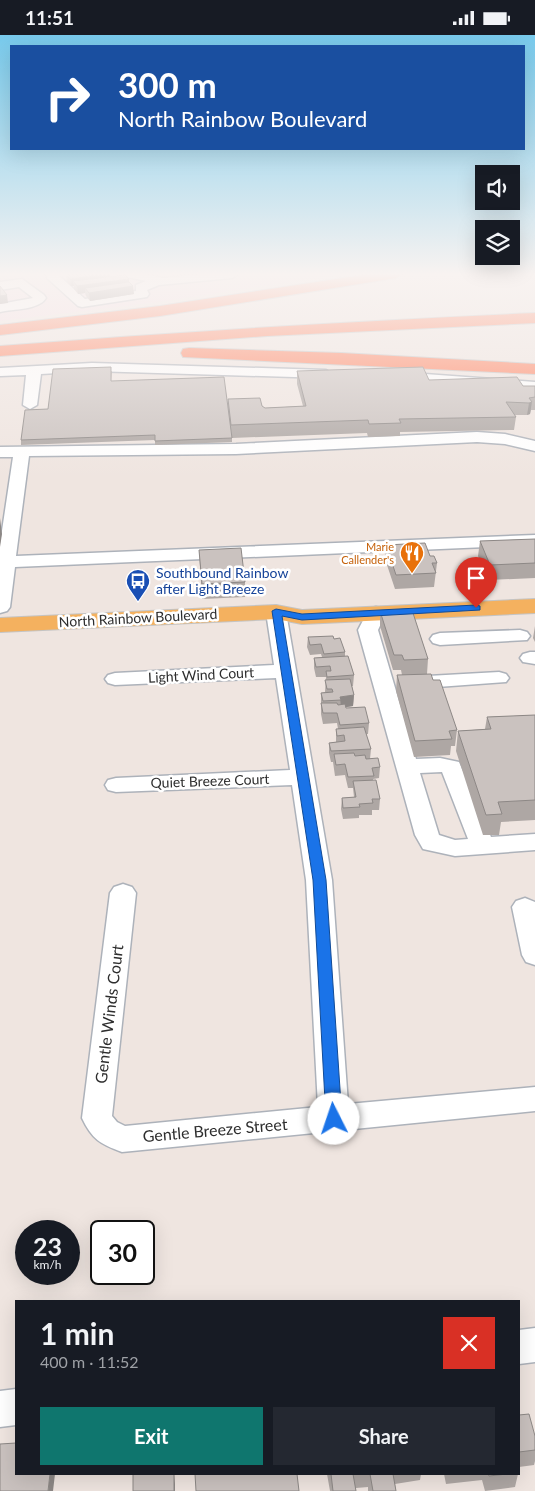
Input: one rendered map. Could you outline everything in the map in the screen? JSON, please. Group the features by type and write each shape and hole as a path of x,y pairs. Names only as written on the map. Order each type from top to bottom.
{"highway":[{"path":"0,351 120,342"},
{"path":"0,358 112,353 220,353 535,369"}],"main road":[{"name":"North Rainbow Boulevard","path":"276,611 302,617 376,613 468,603 535,593"},
{"name":"North Rainbow Boulevard","path":"0,625 276,611 298,605 468,603 535,605"}],"street":[{"path":"0,372 92,367 341,374"},
{"path":"30,405 34,370"},
{"path":"381,375 535,386"},
{"path":"0,452 160,451 477,437 505,439 535,446"},
{"path":"0,607 8,563 22,451"},
{"path":"0,478 18,478"},
{"path":"8,563 535,540"},
{"path":"276,611 319,880 334,1119"},
{"path":"376,613 368,630 427,835 432,843 455,848 535,842"},
{"path":"440,639 520,636"},
{"name":"Light Wind Court","path":"116,679 287,671"},
{"path":"384,684 499,678"},
{"path":"406,763 413,767 444,765 452,767 481,842 489,845"},
{"name":"Quiet Breeze Court","path":"116,785 304,777"},
{"name":"Gentle Winds Court","path":"106,1131 96,1118 124,893"},
{"path":"525,907 535,955"},
{"name":"Gentle Breeze Street","path":"106,1131 122,1139 535,1099"},
{"path":"520,1347 535,1345"},
{"path":"0,1409 15,1407"}],"building":[{"path":"111,367 111,381 224,377 232,438 155,441 155,435 21,440 25,410 48,409 53,369"},
{"path":"423,367 429,380 517,377 523,386 535,386 535,397 529,398 532,402 529,403 506,402 516,417 399,419 401,423 369,424 368,420 231,425 228,399 260,398 262,406 265,408 306,406 297,371"},
{"path":"535,539 535,563 490,565 480,541"},
{"path":"425,543 430,556 434,556 437,563 432,563 436,573 396,575 386,545"},
{"path":"241,548 245,582 202,584 199,550"},
{"path":"412,610 428,659 404,660 402,655 394,655 380,611"},
{"path":"333,636 334,639 340,638 345,652 324,654 321,644 310,645 308,637"},
{"path":"348,656 354,675 327,677 326,671 331,671 330,666 316,667 314,658"},
{"path":"431,674 433,680 440,680 457,730 449,731 452,739 415,741 397,675"},
{"path":"350,679 354,695 340,697 341,700 323,701 321,693 333,692 332,689 327,689 325,680"},
{"path":"321,703 345,704 346,708 365,707 369,723 340,725 337,713 323,713"},
{"path":"535,715 535,800 498,802 502,814 486,815 458,731 491,729 487,717"},
{"path":"364,727 371,749 331,751 329,743 345,741 344,735 337,736 336,729"},
{"path":"354,753 355,756 365,755 366,759 378,758 380,767 372,768 374,776 348,777 345,764 336,765 334,754"},
{"path":"376,780 380,799 372,799 373,803 359,804 360,807 343,808 342,798 356,797 353,781"},
{"path":"529,1414 535,1436 535,1450 520,1452 520,1415"},
{"path":"15,1443 15,1475 50,1475 48,1491 0,1491 0,1444"},
{"path":"133,1475 174,1475 174,1491 133,1491"},
{"path":"195,1475 297,1475 299,1491 196,1491"},
{"path":"331,1475 353,1475 356,1491 333,1491"},
{"path":"370,1475 393,1475 396,1491 373,1491"}],"place":[{"name":"Marie Callender's","path":"412,574"},
{"name":"Southbound Rainbow after Light Breeze","path":"138,602"}],"route":[{"path":"334,1119 319,880 276,611 302,617 476,608"}]}
